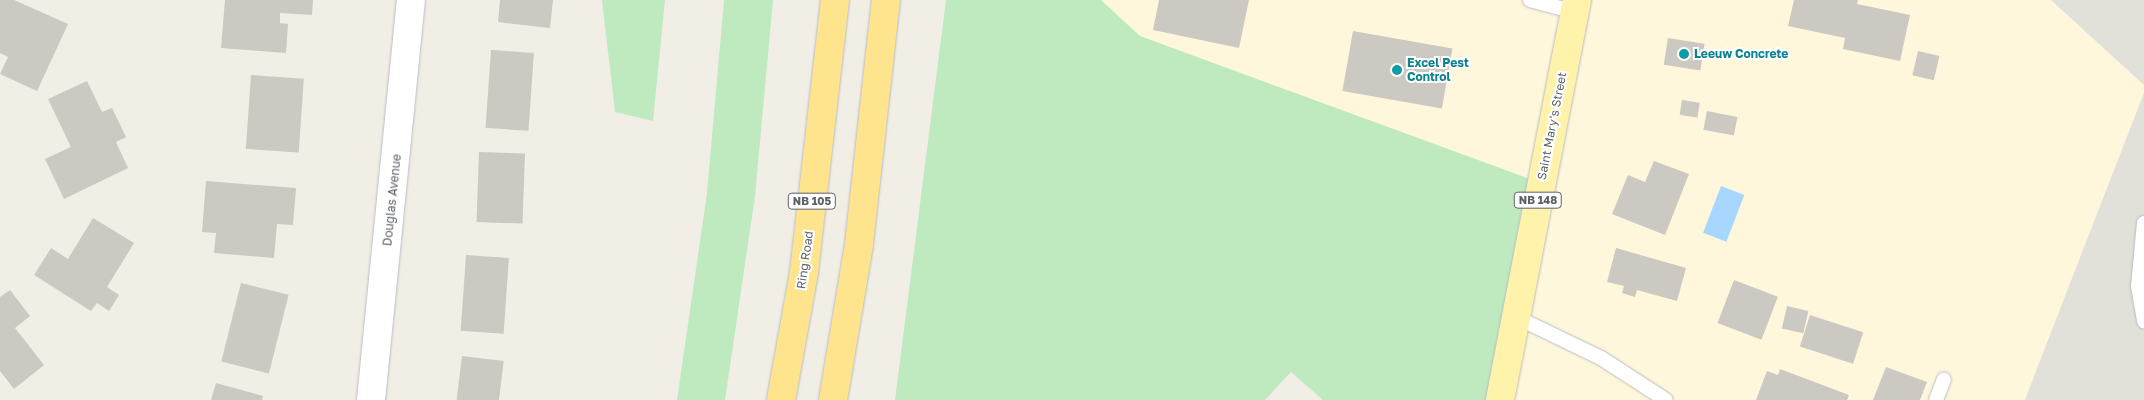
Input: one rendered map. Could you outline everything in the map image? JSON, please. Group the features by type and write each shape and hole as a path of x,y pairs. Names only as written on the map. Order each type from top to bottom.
{"highway":[{"name":"Ring Road","path":"781,400 804,272 835,0"},
{"path":"833,400 859,244 886,0"}],"main road":[{"name":"Saint Mary's Street","path":"1500,400 1576,6"}],"street":[{"name":"Douglas Avenue","path":"371,400 411,0"}],"lane":[{"path":"1530,0 1576,6"},
{"path":"2144,223 2138,286 2144,321"},
{"path":"1516,317 1601,358 1666,400"},
{"path":"1936,400 1944,379"}],"shaded area":[{"path":"1101,0 2051,0 2144,85 2144,93 2025,400 1500,400"},
{"path":"2051,0 2144,0 2144,85"},
{"path":"2144,93 2144,400 2025,400 2074,273"}],"green space":[{"path":"602,0 665,0 653,121 615,112"},
{"path":"724,0 773,0 755,196 725,400 677,400 707,193"},
{"path":"946,0 1101,0 1140,36 1541,183 1500,400 1323,400 1291,372 1265,400 895,400"}],"water":[{"path":"1721,186 1744,195 1726,242 1703,233"}],"building":[{"path":"0,0 14,0 68,24 37,91 0,74 8,57 0,53"},
{"path":"225,0 313,0 312,15 280,13 280,23 288,24 286,53 221,48"},
{"path":"500,0 553,0 550,28 498,22"},
{"path":"1159,0 1249,0 1239,48 1153,30"},
{"path":"1794,0 1858,0 1857,4 1910,15 1900,61 1843,49 1845,38 1788,26"},
{"name":"Excel Pest Control","path":"1353,31 1452,49 1442,109 1342,91"},
{"name":"Leeuw Concrete","path":"1668,38 1705,44 1700,70 1664,65"},
{"path":"491,50 534,53 528,131 486,128"},
{"path":"1918,51 1939,56 1934,80 1912,75"},
{"path":"251,75 304,79 299,153 246,149"},
{"path":"87,81 102,112 112,108 126,137 116,142 128,168 64,199 45,159 71,147 48,99"},
{"path":"1682,100 1700,103 1697,118 1680,115"},
{"path":"1707,111 1737,117 1734,136 1703,130"},
{"path":"479,152 525,154 523,224 477,222"},
{"path":"1654,161 1689,174 1665,235 1612,214 1628,175 1645,182"},
{"path":"206,181 296,188 293,225 277,224 274,258 214,253 216,233 202,232"},
{"path":"93,218 134,243 107,287 119,295 109,311 97,303 91,311 34,275 51,248 68,259"},
{"path":"1616,248 1686,268 1677,301 1637,290 1635,297 1622,293 1624,286 1607,282"},
{"path":"466,255 509,258 504,334 461,331"},
{"path":"1734,280 1778,297 1761,340 1718,323"},
{"path":"241,283 289,295 269,373 221,362"},
{"path":"10,290 30,316 15,328 44,365 14,389 0,371 0,297"},
{"path":"1787,306 1808,311 1803,333 1782,328"},
{"path":"1810,315 1863,332 1853,364 1800,346"},
{"path":"462,356 504,361 499,400 457,400"},
{"path":"1886,367 1927,382 1920,400 1873,400"},
{"path":"1780,369 1849,395 1847,400 1756,400 1767,371 1778,375"},
{"path":"216,383 263,396 262,400 211,400"}],"place":[{"name":"Leeuw Concrete","path":"1684,54"},
{"name":"Excel Pest Control","path":"1397,70"}]}
